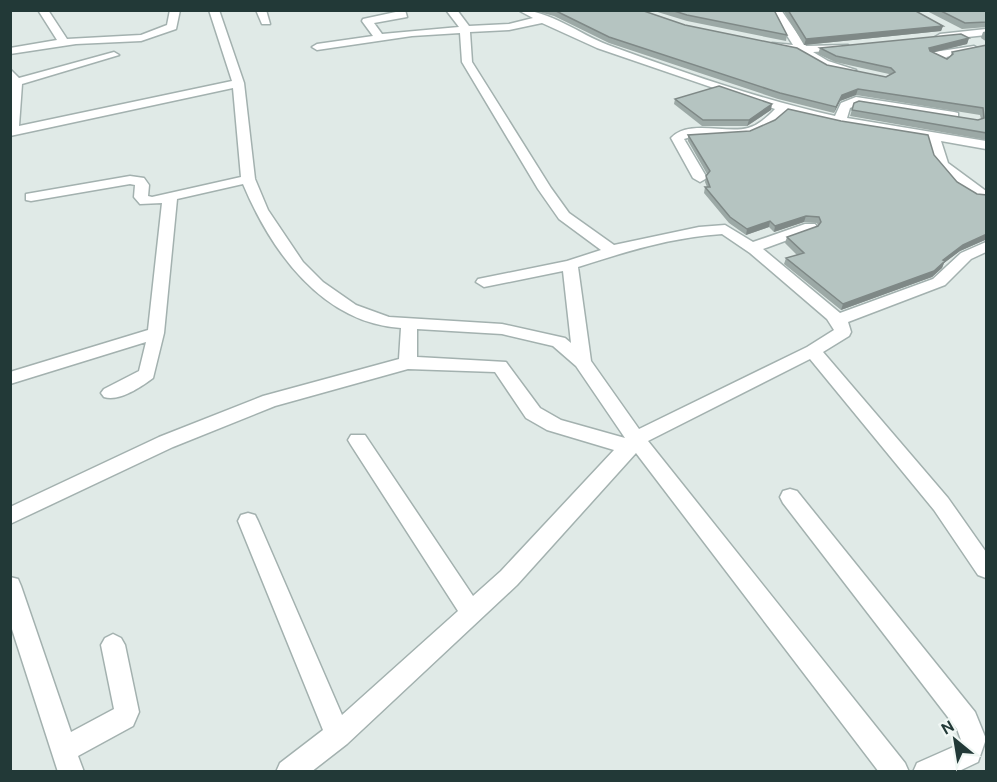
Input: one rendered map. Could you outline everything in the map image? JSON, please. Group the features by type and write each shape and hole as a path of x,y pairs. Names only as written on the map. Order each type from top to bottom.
{"street":[{"path":"43,10 64,43"},
{"path":"10,51 88,39 120,40 154,34 172,27 175,10"},
{"path":"214,10 238,83 248,179 261,210 297,265 317,285 350,309 387,322 502,329 559,342 582,362 632,443 896,771"},
{"path":"261,10 266,22"},
{"path":"380,38 367,21 403,15 399,10"},
{"path":"451,10 465,28 467,62 544,189 564,216 591,232 612,251"},
{"path":"523,10 540,20 601,46 783,108 840,121 987,145"},
{"path":"776,10 801,50 835,68 867,75"},
{"path":"317,47 465,28 509,27 540,20"},
{"path":"941,25 985,46 934,55 944,60"},
{"path":"927,38 987,32"},
{"path":"761,42 801,50 851,46"},
{"path":"114,55 13,77 11,132 238,83"},
{"path":"840,121 844,106 856,101 965,118"},
{"path":"700,178 677,138 681,135 756,131 769,123 783,108"},
{"path":"934,136 935,154 948,172 987,197"},
{"path":"31,197 130,180 139,181 142,185 141,197 144,201 248,179"},
{"path":"110,393 134,383 147,374 156,333 170,197"},
{"path":"755,250 759,244 810,226"},
{"path":"289,771 338,735 509,578 632,443 813,351 843,332 838,320 755,250 725,229 699,231 612,251 570,266 484,282"},
{"path":"838,320 939,282 966,256 987,246"},
{"path":"570,266 582,362"},
{"path":"408,363 409,324"},
{"path":"10,378 156,333"},
{"path":"813,351 941,504 987,569"},
{"path":"10,516 166,442 269,400 408,363 500,366 533,413 554,425 632,443"},
{"path":"358,440 471,612"},
{"path":"790,497 966,721 974,740 969,753 926,771"},
{"path":"248,521 338,735"},
{"path":"10,586 68,760 124,717 127,712 113,645"}],"building":[{"path":"554,10 641,10 685,25 797,48 827,65 886,77 895,72 891,68 836,56 820,48 961,34 969,38 929,48 930,51 947,59 953,54 952,52 987,45 987,133 852,110 854,103 859,101 978,120 984,118 983,108 858,89 842,95 836,107 780,93 609,37"},
{"path":"671,10 774,10 787,35 687,15"},
{"path":"788,10 914,10 943,26 806,39"},
{"path":"939,10 987,10 987,22 965,23"},
{"path":"719,86 772,104 749,120 703,120 675,99"},
{"path":"788,109 841,121 928,135 934,155 957,182 977,194 987,195 987,234 963,245 943,260 945,261 934,271 843,304 786,258 804,253 787,237 818,226 821,222 819,217 806,216 775,226 770,221 747,229 730,217 705,187 710,187 706,176 710,171 688,135 750,131 775,120"}]}
